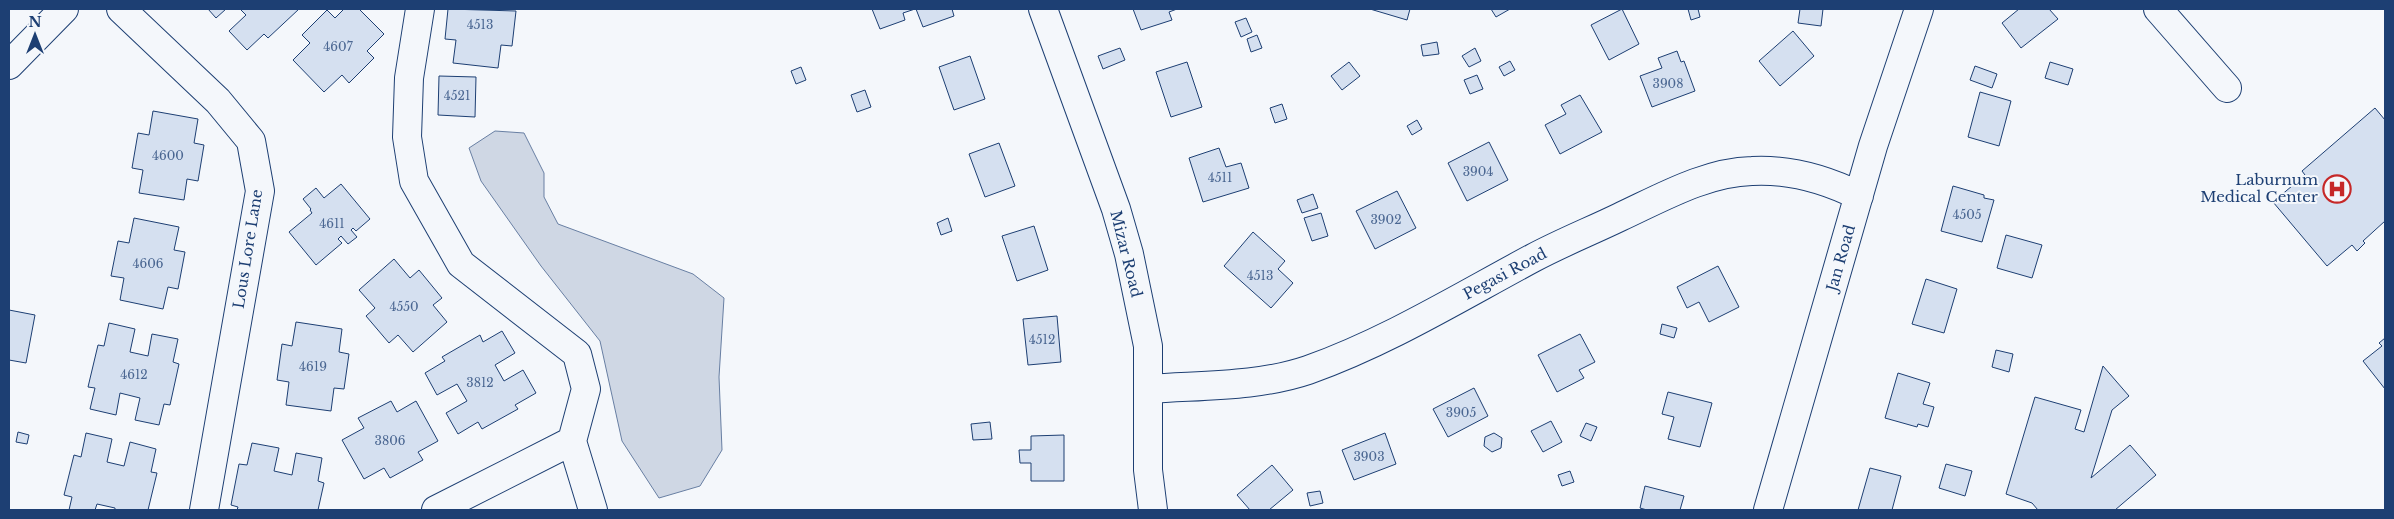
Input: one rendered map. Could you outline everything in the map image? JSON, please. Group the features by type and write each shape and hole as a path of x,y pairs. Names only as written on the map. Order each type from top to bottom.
{"street":[{"path":"9,65 64,9"},
{"name":"Lous Lore Lane","path":"121,9 218,101 251,140 260,191 204,510"},
{"path":"420,9 409,78 407,137 414,181 461,264 577,354 586,389 572,441 593,510"},
{"name":"Mizar Road","path":"1043,9 1116,209 1129,254 1148,346 1148,470 1152,510"},
{"name":"Jan Road","path":"1768,510 1859,196 1919,9"},
{"path":"2158,9 2227,88"},
{"name":"Pegasi Road","path":"1149,389 1262,380 1307,370 1358,350 1534,258 1664,196 1721,176 1751,171 1806,175 1859,196"},
{"path":"436,510 572,441"}],"shaded area":[{"path":"495,131 524,133 544,173 544,197 558,224 693,274 724,298 719,377 722,450 700,486 659,498 622,441 600,341 541,266 481,181 469,148"}],"building":[{"path":"208,9 226,9 216,18"},
{"path":"240,9 299,9 268,38 264,34 247,50 229,31 246,15"},
{"path":"344,9 359,9 384,34 367,51 374,58 349,83 342,75 324,92 293,60 310,43 302,35 327,10 335,18"},
{"path":"448,9 516,11 512,46 501,45 498,68 453,63 456,40 445,39"},
{"path":"872,9 915,9 903,13 905,20 880,29"},
{"path":"916,9 952,9 954,16 923,27"},
{"path":"1133,9 1177,9 1169,12 1172,20 1141,30"},
{"path":"1370,9 1410,9 1407,20"},
{"path":"1491,9 1510,9 1496,17"},
{"path":"1622,9 1639,44 1609,60 1591,25"},
{"path":"1688,9 1698,9 1700,17 1691,20"},
{"path":"1800,9 1823,9 1821,26 1798,23"},
{"path":"2019,9 2049,9 2058,19 2021,48 2002,23"},
{"path":"1246,18 1252,32 1241,37 1235,22"},
{"path":"1793,31 1814,56 1780,86 1759,61"},
{"path":"1257,35 1262,48 1251,52 1247,39"},
{"path":"1437,42 1439,54 1423,56 1421,45"},
{"path":"1120,48 1125,60 1103,69 1098,56"},
{"path":"1475,48 1481,61 1469,67 1462,56"},
{"path":"1677,51 1681,62 1684,61 1695,91 1652,107 1640,76 1662,68 1658,58"},
{"path":"970,56 985,99 954,110 939,67"},
{"path":"1510,61 1515,70 1504,76 1499,67"},
{"path":"1187,62 1202,107 1171,117 1156,72"},
{"path":"1349,62 1360,76 1342,90 1331,76"},
{"path":"2050,62 2073,69 2068,85 2045,78"},
{"path":"1975,66 1997,74 1992,88 1970,80"},
{"path":"801,67 806,80 796,84 791,71"},
{"path":"1477,75 1483,89 1470,94 1464,80"},
{"path":"439,76 476,77 475,117 438,115"},
{"path":"865,90 871,107 857,112 851,95"},
{"path":"1980,92 2011,101 1999,146 1968,137"},
{"path":"1580,95 1602,132 1560,154 1545,125 1566,114 1561,105"},
{"path":"1282,104 1287,119 1275,123 1270,108"},
{"name":"Laburnum Medical Center","path":"2375,108 2385,120 2385,221 2363,241 2365,243 2357,251 2352,245 2327,266 2273,202 2305,175 2302,171"},
{"path":"153,111 198,119 194,143 204,145 198,181 187,179 184,200 139,193 143,170 132,168 138,133 149,135"},
{"path":"1417,120 1422,129 1412,135 1407,126"},
{"path":"1489,142 1508,180 1467,201 1448,163"},
{"path":"999,143 1015,186 985,197 969,154"},
{"path":"1219,148 1226,167 1241,163 1249,188 1203,202 1189,158"},
{"path":"341,184 370,219 356,231 353,228 351,230 357,237 348,244 341,236 338,239 342,243 316,265 289,232 312,213 303,199 316,188 324,198"},
{"path":"1953,186 1984,195 1984,198 1994,200 1982,242 1941,231"},
{"path":"1397,191 1416,228 1375,249 1356,211"},
{"path":"1313,194 1318,208 1302,213 1297,200"},
{"path":"1321,213 1328,236 1312,241 1304,218"},
{"path":"134,218 179,227 174,250 185,252 178,289 168,287 163,309 120,300 124,278 111,276 118,241 129,243"},
{"path":"948,218 952,231 941,235 937,223"},
{"path":"1034,226 1048,270 1017,281 1002,236"},
{"path":"1253,232 1285,261 1278,269 1293,283 1271,308 1224,266"},
{"path":"2006,235 2042,245 2032,278 1997,268"},
{"path":"394,259 410,278 419,270 442,298 433,305 447,322 413,352 398,335 389,343 366,316 375,308 359,290"},
{"path":"1718,266 1739,307 1709,322 1699,302 1687,308 1677,287"},
{"path":"1926,279 1957,289 1944,333 1912,324"},
{"path":"9,310 35,315 26,363 9,360"},
{"path":"1057,316 1061,362 1028,365 1023,319"},
{"path":"296,322 342,329 339,352 349,354 344,389 334,388 331,411 286,405 289,382 277,380 282,344 292,346"},
{"path":"109,323 135,329 130,352 148,356 152,334 178,339 173,362 179,364 170,405 164,404 159,425 135,420 140,398 120,393 116,415 90,409 95,388 88,387 98,345 104,346"},
{"path":"1662,324 1677,328 1674,338 1660,334"},
{"path":"502,331 515,353 495,365 504,381 523,370 536,393 515,405 518,409 482,429 478,422 458,434 446,413 467,401 457,384 437,395 425,373 445,361 442,357 480,335 483,342"},
{"path":"1580,334 1595,362 1579,370 1584,378 1557,392 1538,355"},
{"path":"2385,338 2385,389 2363,361 2382,346 2379,343"},
{"path":"1996,350 2013,354 2009,372 1992,367"},
{"path":"2103,366 2129,396 2112,410 2091,478 2130,445 2156,475 2115,510 2038,510 2032,503 2006,494 2035,397 2081,410 2075,429 2084,432"},
{"path":"1898,373 1930,383 1923,404 1934,407 1928,427 1918,424 1917,427 1885,418"},
{"path":"1474,388 1488,416 1448,437 1433,409"},
{"path":"1668,392 1712,403 1700,447 1668,439 1674,417 1662,414"},
{"path":"391,401 397,412 416,401 438,441 418,452 423,460 390,478 384,468 364,479 342,440 364,428 358,418"},
{"path":"1551,421 1562,442 1543,452 1531,431"},
{"path":"990,422 992,439 973,440 971,424"},
{"path":"1586,423 1597,427 1591,441 1580,436"},
{"path":"18,432 29,435 27,444 16,442"},
{"path":"86,433 112,439 107,462 124,466 130,442 156,449 151,472 157,473 148,510 115,510 115,508 97,504 95,510 69,510 72,497 64,495 74,455 81,457"},
{"path":"1385,433 1396,464 1354,480 1342,450"},
{"path":"1494,433 1502,438 1501,448 1492,452 1484,446 1485,437"},
{"path":"1064,435 1064,481 1031,481 1031,463 1020,463 1019,450 1031,450 1031,436"},
{"path":"252,443 279,448 274,471 292,475 296,453 322,458 318,481 324,483 318,510 237,510 238,507 231,505 239,464 247,465"},
{"path":"1946,464 1972,471 1965,496 1939,488"},
{"path":"1272,465 1293,490 1269,510 1250,510 1237,495"},
{"path":"1870,468 1901,476 1892,510 1858,510"},
{"path":"1570,471 1574,482 1562,486 1558,475"},
{"path":"1645,486 1684,496 1680,510 1647,510 1640,508"},
{"path":"1320,491 1323,503 1310,506 1307,493"}],"place":[{"name":"Laburnum Medical Center","path":"2337,189"}]}
